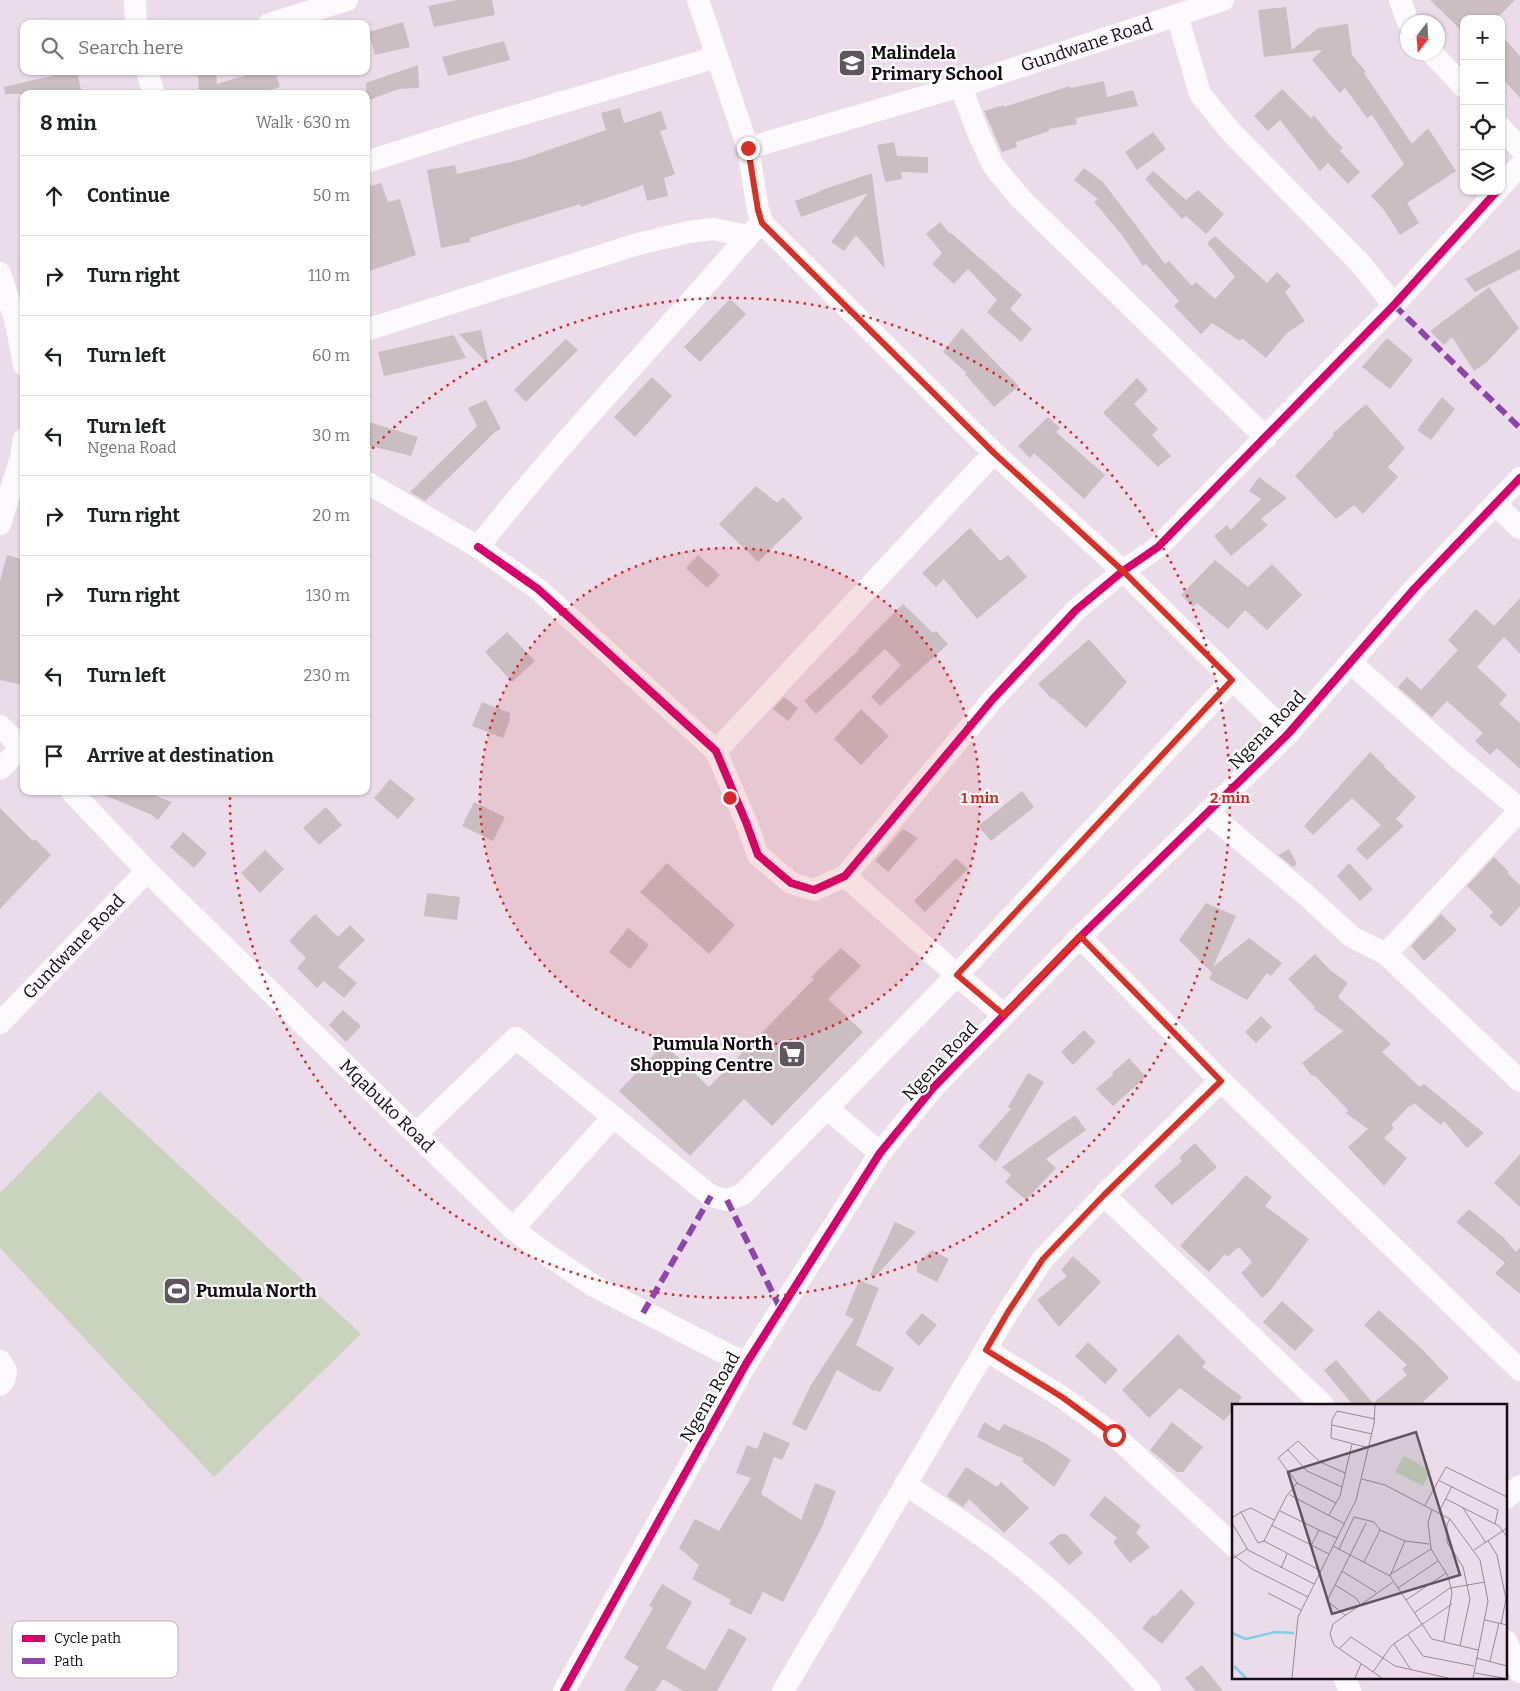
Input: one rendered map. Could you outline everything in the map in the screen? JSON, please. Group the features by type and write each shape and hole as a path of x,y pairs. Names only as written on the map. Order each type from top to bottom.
{"street":[{"path":"136,0 136,20"},
{"path":"282,20 346,0"},
{"path":"478,547 520,494 755,230 758,210 748,148 698,0"},
{"name":"Gundwane Road","path":"748,148 961,86 1223,0"},
{"path":"1400,0 1405,15"},
{"path":"1177,15 1200,94 1226,126 1360,263 1394,304"},
{"path":"370,161 717,57"},
{"path":"1439,60 1460,83"},
{"path":"148,75 153,90"},
{"path":"961,86 977,130 993,165 1020,198 1266,438"},
{"path":"1505,132 1520,148"},
{"path":"1505,182 1520,166"},
{"path":"370,484 478,547 538,590 716,751 758,855 790,883 814,890 845,876 993,700 1076,610 1123,571 1158,547 1266,438 1394,304 1493,195"},
{"path":"370,329 638,244 689,232 713,229 755,230 1123,571 1288,734"},
{"path":"0,273 16,323 20,344"},
{"path":"716,751 994,453"},
{"path":"0,524 20,461"},
{"name":"Ngena Road","path":"572,1688 746,1364 880,1153 933,1088 1080,936 1288,734 1351,664 1415,588 1520,478"},
{"path":"1495,504 1520,528"},
{"path":"1351,664 1520,809 1386,954"},
{"path":"416,1134 516,1038 711,1196 727,1200 743,1194 957,975 1232,680"},
{"path":"0,726 20,745"},
{"path":"0,770 20,751"},
{"name":"Mqabuko Road","path":"80,795 148,871 513,1228 549,1256 594,1286 746,1364"},
{"path":"1207,812 1352,936 1386,954 1520,1081"},
{"name":"Gundwane Road","path":"0,1023 148,871"},
{"path":"845,876 1004,1015"},
{"path":"1080,936 1221,1081 1520,1370"},
{"path":"783,1691 1008,1312 1043,1259 1104,1195 1221,1081"},
{"path":"827,1108 880,1153"},
{"path":"513,1228 613,1117"},
{"path":"1104,1195 1322,1404"},
{"path":"986,1350 1062,1397 1114,1435 1232,1544"},
{"path":"0,1361 6,1371 4,1380 0,1385"},
{"path":"905,1484 1000,1548 1112,1649 1149,1691"},
{"path":"1508,1496 1520,1486"},
{"path":"1508,1645 1520,1672"},
{"path":"1344,1678 1350,1691"}],"green space":[{"name":"Pumula North","path":"99,1091 361,1334 214,1477 0,1248 0,1193"}],"building":[{"path":"458,0 492,0 495,15 434,27 428,6"},
{"path":"1430,0 1515,0 1500,15 1460,15 1460,29"},
{"path":"1286,7 1292,50 1318,28 1348,24 1352,55 1366,72 1364,73 1412,144 1428,128 1456,171 1407,203 1419,223 1400,235 1384,210 1371,196 1404,164 1372,115 1367,118 1345,88 1340,93 1312,60 1322,50 1264,57 1258,10"},
{"path":"403,22 410,47 375,55 370,32"},
{"path":"1505,39 1520,56 1520,98 1505,81"},
{"path":"504,41 510,60 448,76 442,57"},
{"path":"418,65 419,88 399,89 370,100 370,90 366,90 366,83"},
{"path":"55,75 78,75 81,90 20,90 20,94 5,94 4,87"},
{"path":"198,75 216,75 217,84 247,75 276,75 280,87 270,90 199,90"},
{"path":"1104,81 1107,97 1133,90 1138,106 1076,118 1077,124 1049,129 1049,131 1016,142 1017,147 1002,152 984,111 1004,105 1004,107 1070,86 1071,88"},
{"path":"1282,89 1311,118 1314,115 1343,148 1340,151 1360,172 1348,184 1328,163 1320,171 1280,120 1268,131 1254,116"},
{"path":"620,108 624,123 661,111 667,129 660,131 675,174 664,178 668,196 647,201 643,185 581,207 580,204 470,238 470,242 441,248 427,170 455,165 457,174 523,159 606,130 601,113"},
{"path":"1153,132 1166,149 1137,170 1125,152"},
{"path":"894,142 897,156 928,157 928,173 901,172 902,179 885,182 877,145"},
{"path":"1084,168 1103,182 1165,264 1169,261 1192,286 1196,282 1215,299 1235,277 1207,243 1215,236 1267,283 1277,272 1291,286 1285,292 1305,321 1287,333 1266,358 1242,338 1240,341 1212,323 1201,334 1174,306 1179,301 1146,264 1143,266 1122,235 1094,202 1098,199 1074,180"},
{"path":"1153,171 1186,200 1198,190 1224,214 1206,234 1186,216 1182,219 1145,179"},
{"path":"872,173 885,269 856,235 844,251 831,242 868,193 801,217 795,201"},
{"path":"381,183 388,202 400,199 416,255 370,271 370,186"},
{"path":"940,222 950,234 1022,295 1010,309 1032,329 1021,342 987,312 997,300 968,269 954,284 932,264 942,253 926,234"},
{"path":"1520,249 1520,269 1475,292 1465,279"},
{"path":"1489,287 1519,328 1487,362 1474,371 1452,337 1444,345 1430,331"},
{"path":"730,299 746,314 700,362 684,347"},
{"path":"962,328 1019,386 994,407 965,374 967,373 943,352"},
{"path":"481,330 489,365 459,334"},
{"path":"454,335 466,358 384,376 378,352"},
{"path":"1387,338 1413,360 1390,389 1362,367"},
{"path":"566,339 578,350 526,402 514,390"},
{"path":"652,377 672,396 635,437 614,417"},
{"path":"1137,378 1148,390 1134,404 1158,429 1152,435 1171,456 1158,467 1103,413"},
{"path":"1442,397 1455,409 1431,440 1417,430"},
{"path":"486,400 501,429 495,432 425,501 410,492 477,426 468,408"},
{"path":"1366,404 1405,448 1388,467 1398,477 1363,514 1354,505 1336,519 1295,476 1334,435 1333,433"},
{"path":"1048,417 1060,428 1056,432 1105,475 1084,499 1034,453 1030,458 1018,446"},
{"path":"370,422 418,437 411,456 370,446"},
{"path":"1259,477 1287,498 1261,519 1268,525 1231,556 1214,536 1227,525 1231,530 1261,499 1249,491"},
{"path":"756,486 777,503 783,497 803,518 758,562 719,524"},
{"path":"970,528 1000,561 1008,555 1027,577 977,619 944,579 936,587 922,573"},
{"path":"7,555 20,559 20,684 0,680 0,581"},
{"path":"698,555 720,575 707,588 686,568"},
{"path":"1215,560 1248,587 1272,564 1302,595 1267,630 1245,610 1228,629 1197,603 1193,607 1181,595"},
{"path":"1520,598 1520,654 1504,637 1477,667 1507,695 1499,704 1520,723 1520,769 1497,748 1490,755 1475,741 1483,733 1447,701 1432,717 1398,687 1407,677 1421,690 1458,650 1448,640 1476,609 1494,626"},
{"path":"903,604 933,633 936,631 948,644 880,706 871,697 901,665 885,649 816,714 804,701 859,650"},
{"path":"507,632 535,661 512,682 485,652"},
{"path":"1089,639 1127,682 1086,728 1052,699 1038,684"},
{"path":"784,697 798,708 788,721 773,709"},
{"path":"482,702 510,713 510,720 503,738 472,726"},
{"path":"861,709 889,736 861,765 834,739"},
{"path":"1370,752 1416,797 1396,819 1404,826 1367,860 1356,849 1381,825 1352,798 1313,835 1304,826"},
{"path":"390,779 415,799 398,819 374,798"},
{"path":"1022,791 1034,807 991,841 978,826"},
{"path":"104,795 154,795 172,802 158,820 152,815"},
{"path":"474,802 505,817 493,841 462,826"},
{"path":"326,807 342,825 319,845 303,828"},
{"path":"0,808 33,841 35,839 51,855 0,909"},
{"path":"903,829 918,838 888,872 875,861"},
{"path":"183,832 207,853 194,868 170,847"},
{"path":"1289,849 1297,864 1293,867 1278,855"},
{"path":"265,850 284,869 260,893 241,873"},
{"path":"1494,857 1520,885 1520,906 1501,927 1489,916 1493,912 1467,886"},
{"path":"956,858 968,869 925,912 914,901"},
{"path":"667,863 735,925 709,954 640,892"},
{"path":"1349,863 1373,889 1360,901 1337,876"},
{"path":"427,893 460,897 457,920 424,916"},
{"path":"1206,903 1236,916 1213,967 1249,938 1282,963 1271,976 1267,973 1247,1000 1209,979 1212,973 1179,940"},
{"path":"315,914 338,937 350,925 365,940 338,967 357,983 344,998 324,981 317,988 297,968 306,958 289,941"},
{"path":"1441,914 1457,930 1424,961 1411,946"},
{"path":"628,928 649,945 630,969 609,952"},
{"path":"841,948 861,966 828,999 863,1032 772,1126 744,1099 690,1156 619,1091 664,1044 709,1087 814,979 811,977"},
{"path":"1315,954 1331,971 1348,983 1338,997 1391,1044 1382,1052 1420,1087 1424,1084 1484,1133 1467,1148 1444,1121 1441,1125 1414,1103 1391,1125 1394,1128 1384,1138 1407,1158 1384,1186 1348,1147 1368,1129 1346,1113 1348,1110 1314,1075 1312,1076 1302,1063 1343,1031 1314,1009 1315,1007 1288,979"},
{"path":"343,1010 361,1026 346,1042 329,1025"},
{"path":"1261,1016 1272,1027 1256,1043 1245,1032"},
{"path":"1084,1030 1096,1042 1073,1065 1061,1052"},
{"path":"1129,1058 1146,1077 1113,1106 1096,1089"},
{"path":"1028,1073 1044,1082 996,1162 978,1146 1011,1109 1008,1107"},
{"path":"1075,1115 1086,1130 1046,1159 1056,1168 1026,1200 1005,1182 1011,1175 1002,1167"},
{"path":"1195,1143 1217,1167 1172,1205 1154,1186 1182,1161 1179,1158"},
{"path":"1520,1154 1520,1207 1494,1183"},
{"path":"1246,1175 1272,1197 1265,1206 1309,1239 1269,1292 1262,1298 1241,1273 1252,1262 1239,1247 1227,1257 1225,1254 1209,1272 1180,1246"},
{"path":"1469,1209 1504,1238 1516,1252 1520,1248 1520,1294 1495,1273 1505,1263 1456,1222"},
{"path":"895,1222 916,1232 874,1278 870,1275"},
{"path":"932,1250 949,1259 937,1282 917,1272 917,1264"},
{"path":"1073,1256 1101,1282 1059,1327 1037,1300 1067,1276 1061,1270"},
{"path":"859,1280 879,1288 856,1345 894,1368 880,1392 874,1391 837,1370 806,1431 792,1424 811,1385 854,1319 845,1315"},
{"path":"1282,1301 1314,1330 1295,1351 1263,1322"},
{"path":"1379,1310 1423,1350 1449,1378 1421,1404 1352,1404 1324,1370 1336,1360 1373,1403 1407,1375 1402,1369 1407,1365 1364,1325"},
{"path":"922,1313 937,1325 919,1346 905,1333"},
{"path":"1178,1334 1206,1362 1202,1367 1242,1397 1238,1404 1232,1404 1232,1411 1224,1421 1180,1388 1149,1418 1122,1390"},
{"path":"1088,1342 1118,1370 1105,1384 1075,1356"},
{"path":"984,1422 999,1431 1004,1424 1047,1444 1071,1460 1054,1487 1022,1461 1024,1459 977,1437"},
{"path":"1172,1422 1203,1447 1183,1472 1177,1472 1150,1450"},
{"path":"764,1432 790,1443 782,1460 774,1457 761,1494 801,1520 815,1483 836,1491 822,1527 783,1602 763,1592 751,1615 729,1604 731,1600 692,1579 699,1565 679,1548 695,1519 719,1531 751,1478 736,1473 747,1445 757,1449"},
{"path":"966,1467 997,1487 1001,1482 1029,1508 1004,1533 969,1499 963,1507 947,1496"},
{"path":"1105,1496 1141,1526 1136,1533 1150,1547 1130,1563 1113,1542 1117,1538 1089,1515"},
{"path":"1060,1534 1066,1534 1083,1553 1069,1565 1049,1543"},
{"path":"662,1584 692,1602 666,1648 705,1670 729,1628 747,1638 717,1691 683,1691 663,1679 655,1691 624,1691 639,1667 624,1658 653,1608 649,1606"},
{"path":"1181,1589 1195,1603 1162,1644 1142,1628"},
{"path":"1202,1665 1223,1691 1196,1691 1185,1678"}],"marked path":[{"path":"1394,305 1520,428"},
{"path":"643,1313 711,1196"},
{"path":"727,1200 780,1308"}],"cycle path":[{"path":"478,547 538,589 716,751 758,855 791,883 814,890 845,876 993,699 1076,610 1123,571 1158,547 1394,305 1493,195"},
{"path":"564,1691 746,1364 880,1153 933,1088 1080,937 1288,734 1415,588 1520,478"}],"place":[{"name":"Malindela Primary School","path":"852,63"},
{"name":"Pumula North Shopping Centre","path":"792,1054"},
{"name":"Pumula North","path":"177,1291"}],"route":[{"path":"748,148 758,210 762,223 994,453 1123,571 1232,680 957,975 1004,1015 1080,936 1221,1081 1104,1195 1043,1259 1008,1312 986,1350 1062,1397 1114,1435"}]}
